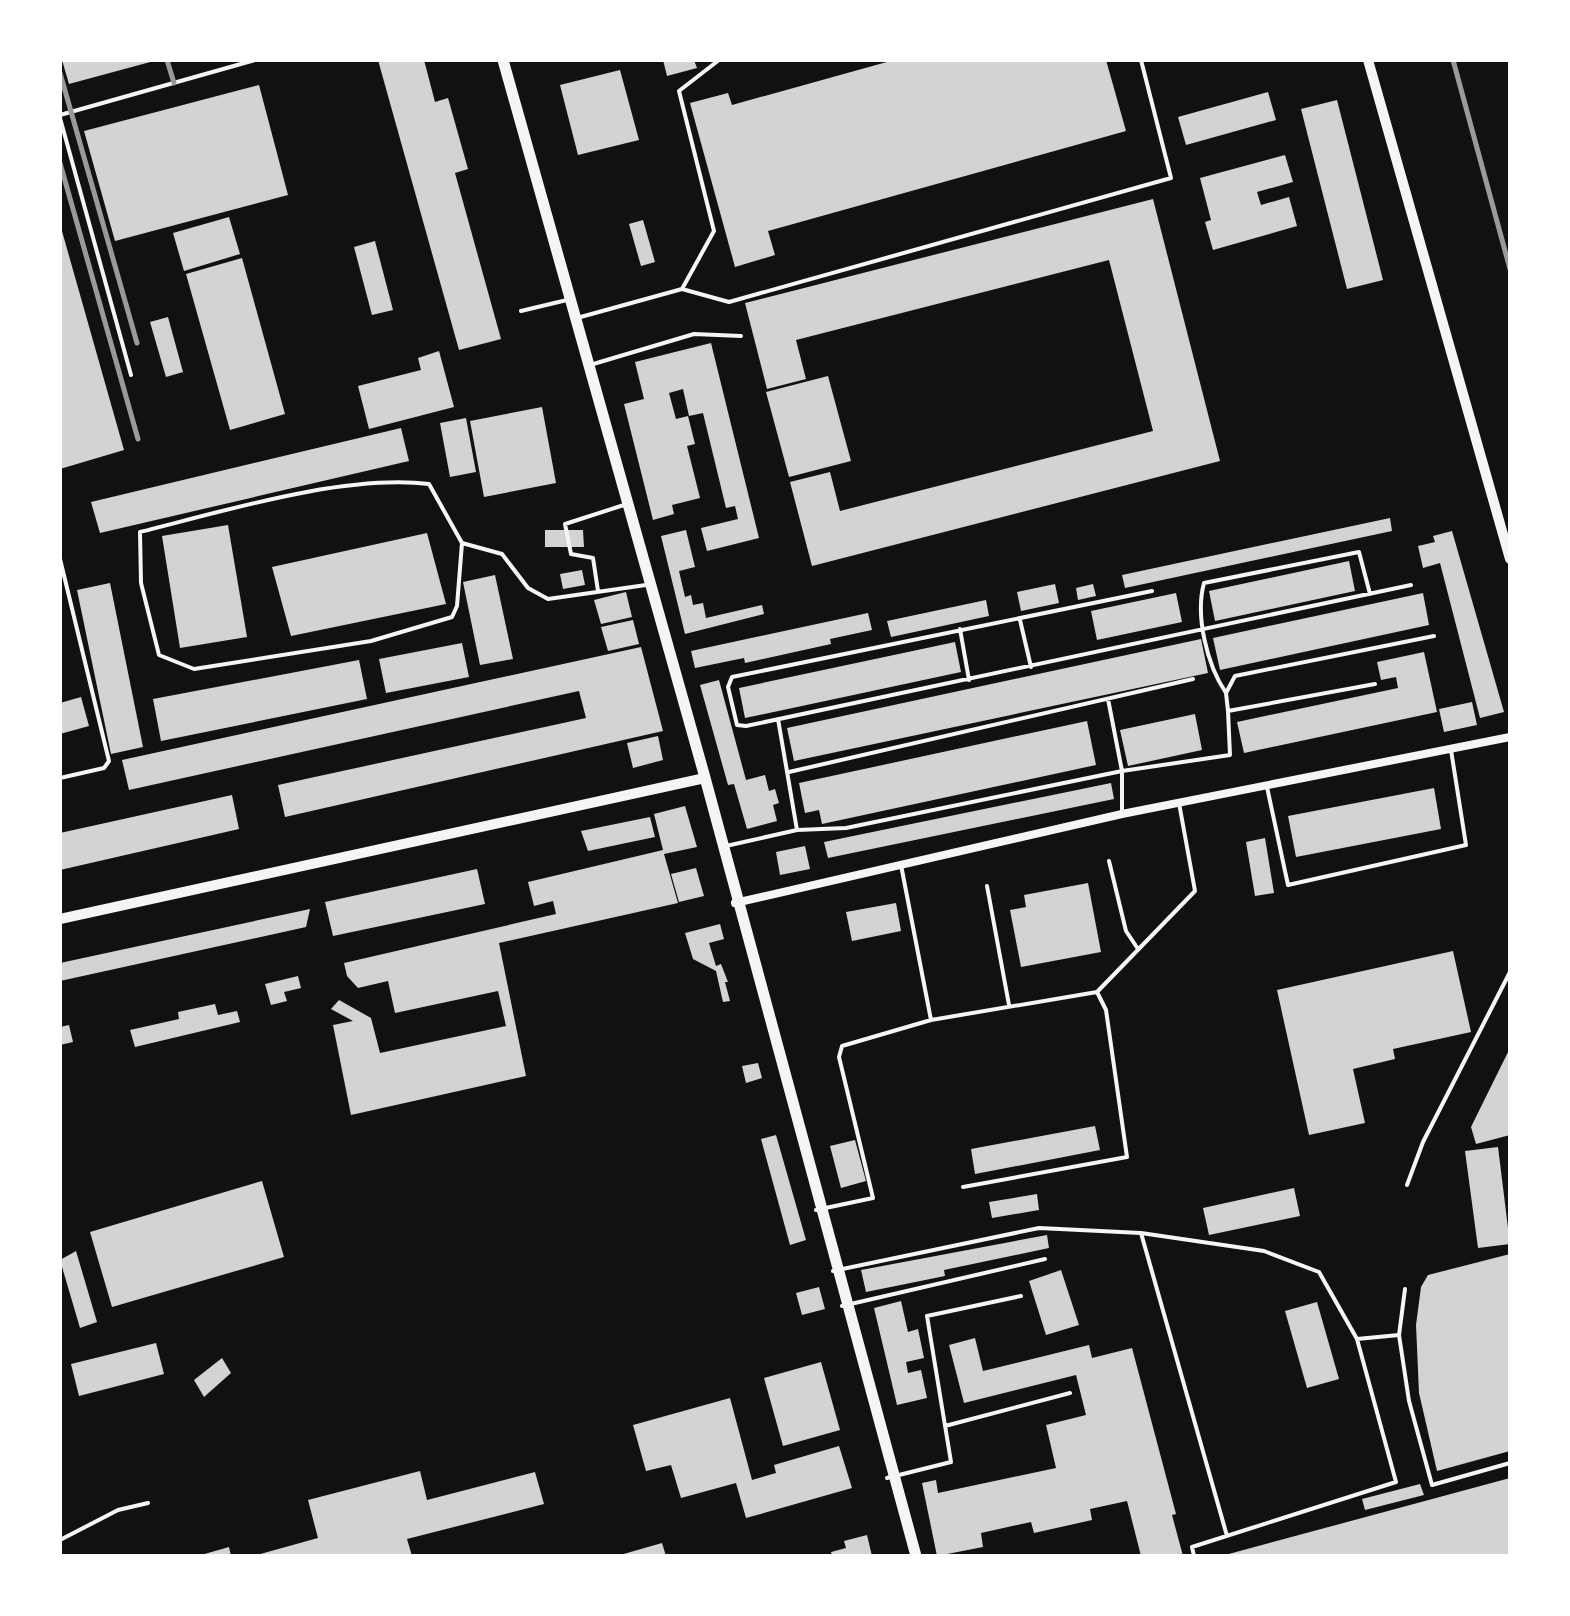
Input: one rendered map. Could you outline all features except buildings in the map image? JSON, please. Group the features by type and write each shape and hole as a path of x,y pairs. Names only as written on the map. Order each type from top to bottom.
{"main road":[{"path":"501,60 703,778 909,1556"},
{"path":"501,60 646,585 724,846 737,903"},
{"path":"890,1477 916,1556"}],"street":[{"path":"1368,60 1510,559"},
{"path":"737,903 1122,814 1510,737"},
{"path":"60,919 703,778"}],"lane":[{"path":"131,375 60,116 255,60"},
{"path":"682,289 714,231 679,91 719,60"},
{"path":"573,319 682,289 729,302 1171,178 1141,60"},
{"path":"521,311 567,300"},
{"path":"587,365 694,334 741,336"},
{"path":"462,543 457,606 452,617 371,641 194,669 159,655 141,583 140,532 237,508 389,479 429,484 462,543 502,554 528,588 548,599 646,585"},
{"path":"598,592 593,558 571,554 565,524 624,505"},
{"path":"724,846 797,830 846,828 1122,771 1230,755 1226,693 1214,676 1199,600 1204,583 1359,552 1370,594"},
{"path":"60,559 109,761 98,770 60,778"},
{"path":"1152,591 732,677 728,687 737,725 746,726 969,680 1411,585"},
{"path":"1020,620 1031,667"},
{"path":"960,629 969,680"},
{"path":"1226,693 1235,676 1434,636"},
{"path":"789,772 1193,679"},
{"path":"1228,711 1375,684"},
{"path":"1108,699 1122,771 1122,814"},
{"path":"778,719 797,830"},
{"path":"1267,785 1288,885 1466,845 1450,748"},
{"path":"818,1210 873,1198 839,1057 842,1046 931,1020 1097,992 1195,891 1179,803"},
{"path":"1109,861 1126,931 1138,949"},
{"path":"900,863 931,1020"},
{"path":"987,886 1009,1005"},
{"path":"1407,1185 1423,1142 1510,972"},
{"path":"963,1187 1127,1157 1106,1010 1097,992"},
{"path":"835,1270 1039,1228 1141,1233 1264,1251 1319,1272 1357,1339 1396,1482 1192,1547 1194,1556"},
{"path":"1141,1233 1227,1536"},
{"path":"845,1305 1045,1259"},
{"path":"1405,1289 1399,1335 1409,1401 1432,1485 1510,1463"},
{"path":"890,1477 951,1462 927,1316 1021,1296"},
{"path":"1357,1339 1399,1335"},
{"path":"945,1426 1070,1393"},
{"path":"60,1540 118,1510 148,1503"}],"railway":[{"path":"167,60 174,83"},
{"path":"1453,60 1510,269"},
{"path":"60,73 137,343"},
{"path":"60,163 138,439"}]}
